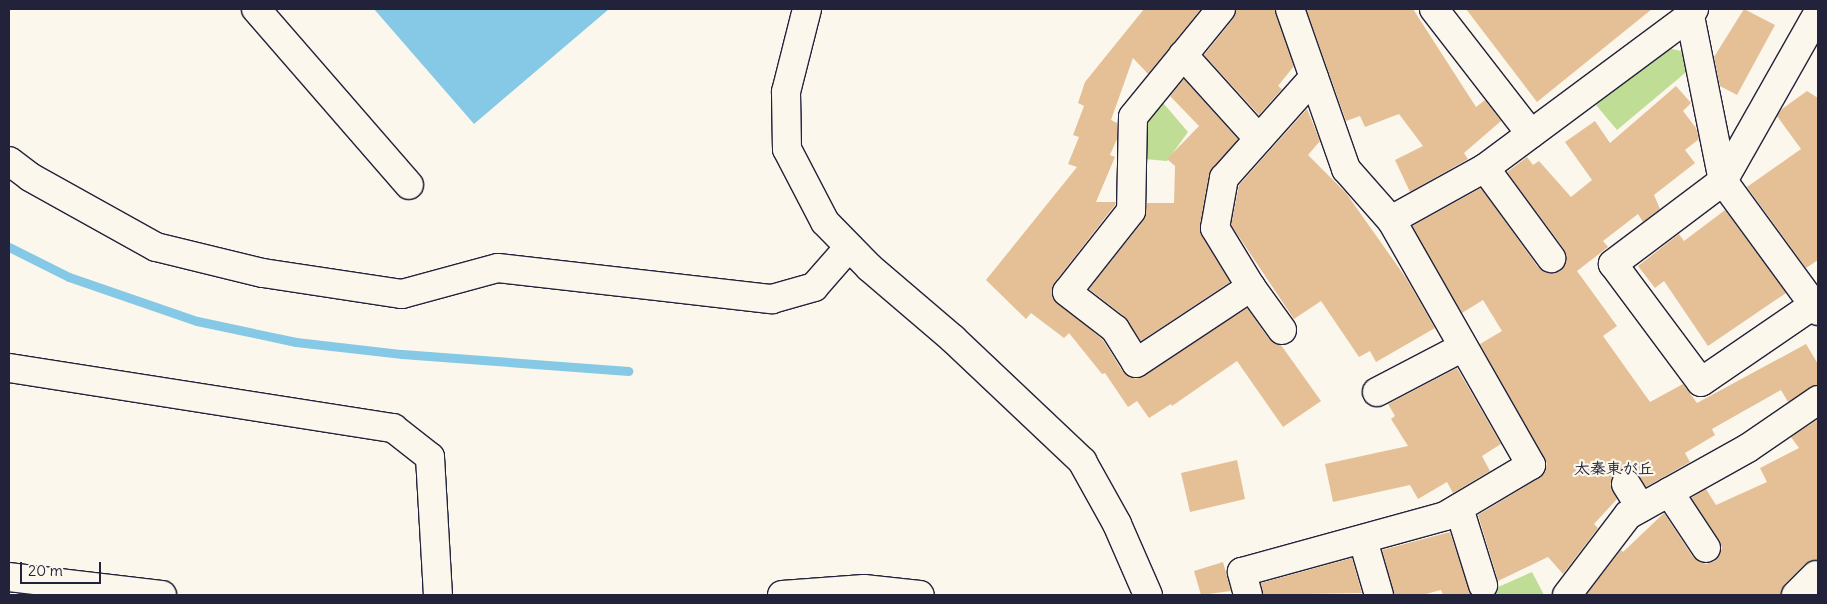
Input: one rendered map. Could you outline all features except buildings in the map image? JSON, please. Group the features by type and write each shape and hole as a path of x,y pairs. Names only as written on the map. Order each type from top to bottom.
{"street":[{"path":"256,9 408,185"},
{"path":"807,9 786,92 786,149 825,222 849,247 1082,461 1118,524 1148,595"},
{"path":"1221,9 1133,117 1131,211 1067,292 1115,329 1136,363 1251,287"},
{"path":"1248,595 1242,572 1445,516 1531,465 1391,220 1346,169 1290,9"},
{"path":"1444,12 1531,134"},
{"path":"1391,220 1485,168 1692,12 1724,181 1817,306 1701,382 1613,264 1724,181 1818,13"},
{"path":"1183,55 1259,139"},
{"path":"1282,330 1251,287 1215,228 1224,178 1314,77"},
{"path":"9,161 30,177 156,247 263,273 402,294 498,268 772,299 814,287 849,247"},
{"path":"1485,168 1551,258"},
{"path":"1377,392 1464,346"},
{"path":"9,368 394,428 430,456 438,595"},
{"path":"1567,595 1628,515 1748,448 1818,400"},
{"path":"1626,484 1641,508"},
{"path":"1669,492 1706,548"},
{"path":"1459,508 1483,585"},
{"path":"1363,540 1379,595"},
{"path":"1796,595 1816,575"},
{"path":"9,577 162,595"},
{"path":"782,595 864,589 920,595"}],"green space":[{"path":"1668,48 1681,51 1691,68 1617,130 1596,105"},
{"path":"1158,97 1188,132 1167,161 1144,159 1145,110"},
{"path":"1532,572 1544,595 1480,595"}],"water":[{"path":"374,9 609,9 474,124"}],"waterway":[{"path":"9,247 69,277 197,321 296,342 402,354 628,371"}],"district":[{"name":"太秦東が丘","path":"1614,468"}]}
